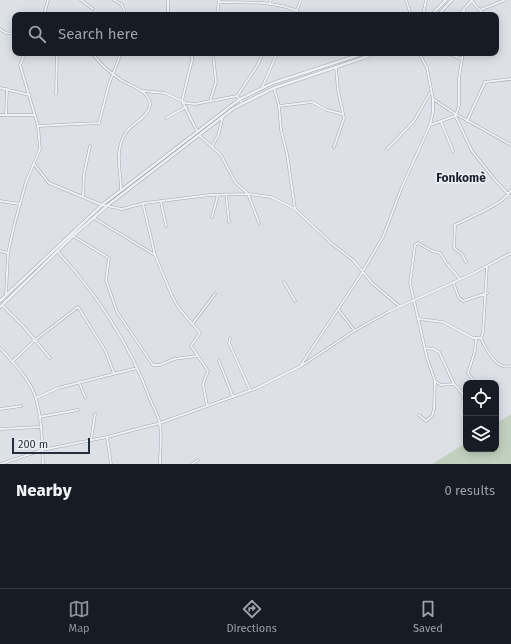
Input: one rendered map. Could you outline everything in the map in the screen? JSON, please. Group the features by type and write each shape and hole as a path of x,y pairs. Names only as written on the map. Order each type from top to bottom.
{"street":[{"path":"45,12 48,0"},
{"path":"81,0 93,9"},
{"path":"114,0 122,5 125,12"},
{"path":"168,0 168,12"},
{"path":"269,4 271,0"},
{"path":"217,12 219,1 269,4 283,6 296,11 301,0"},
{"path":"406,0 410,12"},
{"path":"424,12 426,0"},
{"path":"434,12 446,0"},
{"path":"441,12 452,0"},
{"path":"461,12 471,0 480,10 505,0"},
{"path":"0,29 6,33 12,34"},
{"path":"6,295 8,253 20,204 40,149 38,126 20,65 24,56"},
{"path":"56,94 57,56"},
{"path":"95,56 105,68 142,91 149,100 149,111 128,129 120,145 118,160 121,190"},
{"path":"38,126 99,123 107,90 120,56"},
{"path":"192,56 182,101 197,131"},
{"path":"210,101 216,82 213,56"},
{"path":"142,91 165,93 182,101 196,104 237,96 257,66 262,56"},
{"path":"262,88 276,56"},
{"path":"0,301 102,204 240,99 262,88 355,56"},
{"path":"50,358 1,306 73,236 108,205 242,102 274,88 336,68 366,56"},
{"path":"301,366 383,237 402,187 430,125 433,112 433,99 430,93 427,68 421,56"},
{"path":"454,56 462,59"},
{"path":"430,125 455,115 459,106 459,78 462,56"},
{"path":"334,147 344,122 338,90 336,68"},
{"path":"467,121 485,82 511,79"},
{"path":"0,88 30,95"},
{"path":"274,88 279,106 281,130 287,154 295,209"},
{"path":"6,115 7,89"},
{"path":"387,149 414,121 430,93"},
{"path":"237,96 242,102"},
{"path":"433,99 455,115 511,145"},
{"path":"279,106 312,102 327,110 343,114"},
{"path":"166,118 186,107"},
{"path":"0,115 35,115"},
{"path":"455,115 472,151 495,180 511,197"},
{"path":"212,146 218,136 223,116"},
{"path":"440,122 453,151"},
{"path":"199,135 221,155 235,182 248,194 259,223"},
{"path":"83,196 84,174 90,146"},
{"path":"34,164 50,183 102,204 124,209 143,204 226,194 248,194 271,197 295,209 362,271 372,283 399,306"},
{"path":"466,262 462,254 454,248 455,225 486,209 509,194 511,190"},
{"path":"226,194 229,222"},
{"path":"212,217 218,195"},
{"path":"0,201 20,204"},
{"path":"161,202 166,226"},
{"path":"143,204 155,255 174,300 200,333 191,344 208,371 203,384 207,406"},
{"path":"94,217 155,255"},
{"path":"73,236 109,258 106,280 117,312 153,365 160,366 174,359 198,356"},
{"path":"419,415 426,421 432,416 435,381 412,300 410,271 415,245 418,243 432,251 440,253 460,279"},
{"path":"0,251 8,253"},
{"path":"57,252 78,273 86,284 126,344 136,368 143,378 160,423 160,464"},
{"path":"1,464 42,450 106,437 160,423 250,390 301,366 354,331 399,306 487,267 511,254"},
{"path":"487,267 487,293 481,338 489,353 497,362 506,367 511,366"},
{"path":"284,282 295,301"},
{"path":"453,282 459,298 463,301 487,293"},
{"path":"193,323 215,294"},
{"path":"12,362 34,340 78,307 106,352 114,374"},
{"path":"338,309 354,331"},
{"path":"418,319 450,324 466,335 476,339 481,338"},
{"path":"230,338 228,343 250,390"},
{"path":"473,380 468,373 475,351 476,339"},
{"path":"0,348 12,362 36,398 43,464"},
{"path":"425,348 433,348 439,352 454,384 463,396"},
{"path":"219,361 233,397"},
{"path":"36,398 58,388 136,368"},
{"path":"435,381 441,385"},
{"path":"79,382 85,397"},
{"path":"435,389 441,385 454,384"},
{"path":"0,409 21,406"},
{"path":"39,418 78,410"},
{"path":"91,440 95,414"},
{"path":"0,429 40,427"},
{"path":"106,437 111,464"},
{"path":"192,464 198,460"}],"green space":[{"path":"511,414 511,464 432,464 463,445 463,452 499,452 499,422"}],"district":[{"name":"Fonkomè","path":"461,178"}]}
